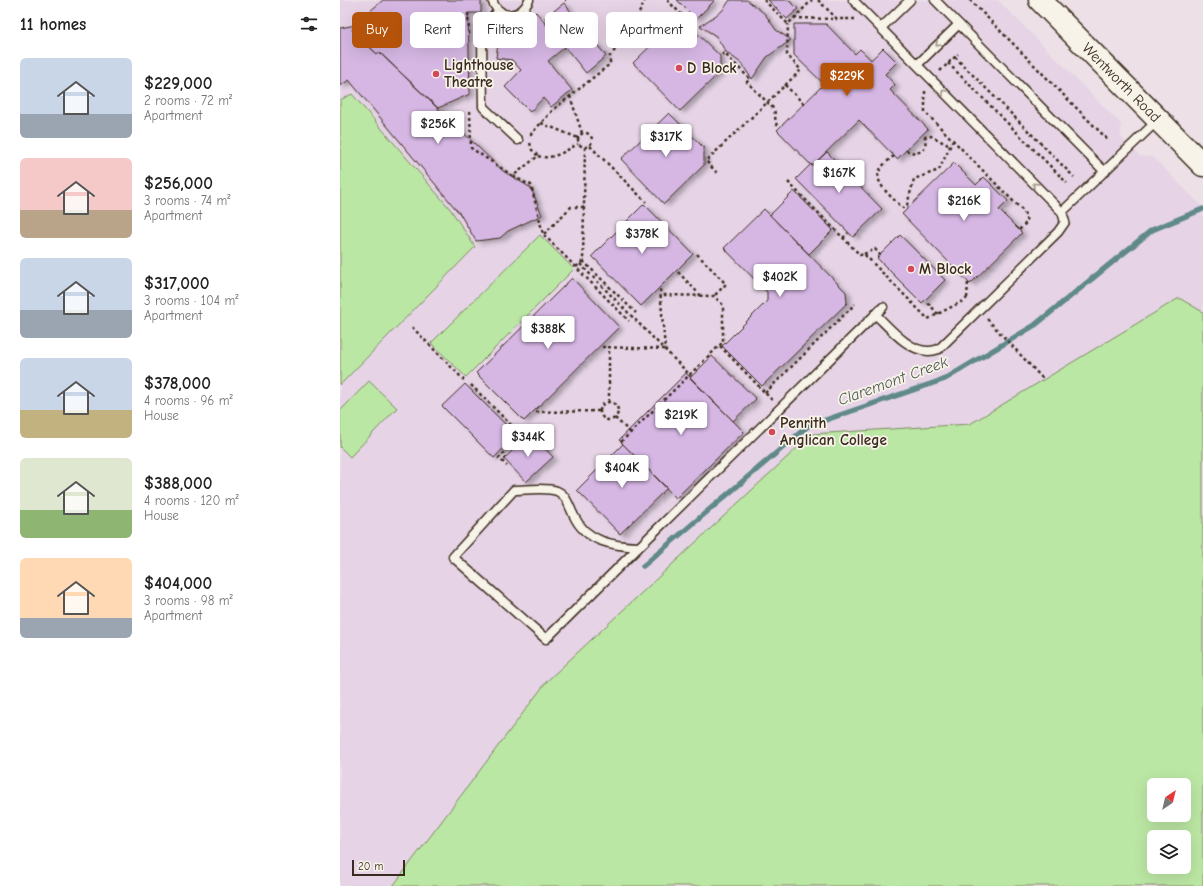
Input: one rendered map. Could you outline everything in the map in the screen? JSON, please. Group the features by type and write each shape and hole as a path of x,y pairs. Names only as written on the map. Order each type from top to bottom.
{"street":[{"name":"Wentworth Road","path":"1040,0 1203,166"}],"lane":[{"path":"492,0 495,7 500,12"},
{"path":"520,12 524,9 529,0"},
{"path":"853,0 1062,212 1065,222 1058,232 939,349 930,352 911,346 875,314"},
{"path":"881,28 910,0"},
{"path":"935,0 1104,172"},
{"path":"917,65 959,24"},
{"path":"482,48 483,107 518,140"},
{"path":"1062,212 1158,120"},
{"path":"639,547 623,546 597,540 585,531 575,518 565,497 558,492 550,490 514,490 453,557 546,639 883,307"}],"path":[{"path":"613,52 627,40 645,0"},
{"path":"667,0 679,12"},
{"path":"764,0 788,24"},
{"path":"717,173 706,161 801,70 787,55 788,24 812,0"},
{"path":"818,0 837,19"},
{"path":"970,0 1107,139"},
{"path":"793,18 857,19"},
{"path":"722,55 724,53 750,79 747,82 774,110 775,122 779,128"},
{"path":"935,76 958,54"},
{"path":"579,144 551,158 544,158 538,156 532,150 529,141 530,134 553,110 610,64 610,55"},
{"path":"955,57 1074,177"},
{"path":"948,63 1067,183"},
{"path":"785,86 804,104"},
{"path":"925,89 925,112 1024,212 1027,222 1019,230"},
{"path":"570,96 582,134"},
{"path":"541,123 578,138"},
{"path":"578,138 582,134 588,134 591,137 592,142 590,146"},
{"path":"906,150 913,153 922,151 926,143 924,135 932,136 950,146"},
{"path":"578,138 581,147 585,148 590,146"},
{"path":"894,156 879,170 878,179 882,186 902,209 907,205 914,179 939,170 953,140"},
{"path":"590,146 646,202"},
{"path":"576,267 583,260 585,148"},
{"path":"538,156 513,176 531,184 543,234 629,320"},
{"path":"788,182 860,255 875,250 880,255"},
{"path":"543,234 571,207 584,207"},
{"path":"843,238 848,233"},
{"path":"661,295 714,296 726,284 697,254"},
{"path":"864,254 928,319 965,300 968,295 968,282"},
{"path":"583,260 636,314"},
{"path":"580,264 691,376"},
{"path":"678,272 702,296"},
{"path":"660,289 665,349"},
{"path":"621,442 691,376 723,342 723,305 714,296"},
{"path":"967,298 970,301"},
{"path":"928,303 938,314"},
{"path":"765,393 855,304"},
{"path":"991,323 1044,380"},
{"path":"412,327 464,380"},
{"path":"720,346 776,405"},
{"path":"602,347 665,349"},
{"path":"609,347 609,402"},
{"path":"471,385 522,436 499,458 507,466"},
{"path":"609,402 615,404 618,409 618,415 612,420 606,420 601,416 600,411 603,404 609,402"},
{"path":"536,412 600,411"},
{"path":"615,418 630,433"}],"shaded area":[{"name":"Penrith Anglican College","path":"340,0 998,0 1121,124 1121,137 1140,156 1153,157 1203,207 1203,658 972,886 340,886"}],"green space":[{"path":"352,94 451,210 475,247 340,385 340,100"},
{"path":"540,235 574,269 466,377 431,343"},
{"path":"1179,298 1203,312 1203,886 393,886 547,681 812,434 970,424"},
{"path":"369,381 397,408 350,457 340,447 340,411"}],"building":[{"name":"Lighthouse Theatre","path":"383,0 481,0 481,12 468,13 470,94 438,108 379,52 377,54 371,48 402,48 402,12 369,12"},
{"path":"677,0 715,0 697,18 697,12 689,12"},
{"path":"730,0 747,0 765,14 776,30 791,40 767,57 752,79 741,63 726,52 716,36 700,26 722,11"},
{"path":"768,0 789,0 798,9 787,19"},
{"path":"564,3 571,12 553,12"},
{"path":"537,13 545,23 545,48 564,48 548,61 572,90 551,107 543,98 530,112 505,87 521,70 512,60 496,58 497,48 537,48"},
{"path":"794,24 826,24 855,54 860,49 871,60 883,48 897,62 885,74 895,85 890,90 928,129 897,159 859,120 812,166 777,130 824,84 794,55"},
{"path":"352,26 352,48 371,48 377,54 379,52 503,171 531,188 542,215 508,231 500,238 476,241 460,214 349,80 340,86 340,28"},
{"name":"D Block","path":"697,34 720,56 720,72 680,111 633,63 648,48 697,48"},
{"path":"598,46 606,56 586,73 566,48 598,48"},
{"path":"669,113 704,148 704,165 664,204 621,159"},
{"path":"827,152 882,209 853,237 796,179 811,164 812,166"},
{"path":"954,163 976,185 984,177 1008,201 999,210 1022,233 970,284 902,214"},
{"path":"794,191 833,230 809,254 770,215"},
{"path":"644,204 693,254 641,306 592,256"},
{"path":"764,209 846,292 847,303 762,386 722,346 767,301 767,292 724,248"},
{"name":"M Block","path":"900,235 945,280 922,303 877,258"},
{"path":"572,278 619,327 524,421 476,373"},
{"path":"712,356 756,399 733,421 690,378"},
{"path":"686,373 744,432 676,498 619,440"},
{"path":"465,384 516,435 494,458 442,406"},
{"path":"530,433 553,457 526,482 504,459"},
{"path":"623,444 667,488 620,534 577,490"}],"waterway":[{"name":"Claremont Creek","path":"643,566 808,426 945,379 1035,325 1152,230 1203,209"}],"place":[{"name":"D Block","path":"679,68"},
{"name":"Lighthouse Theatre","path":"436,74"},
{"name":"M Block","path":"911,269"},
{"name":"Penrith Anglican College","path":"772,432"}]}
